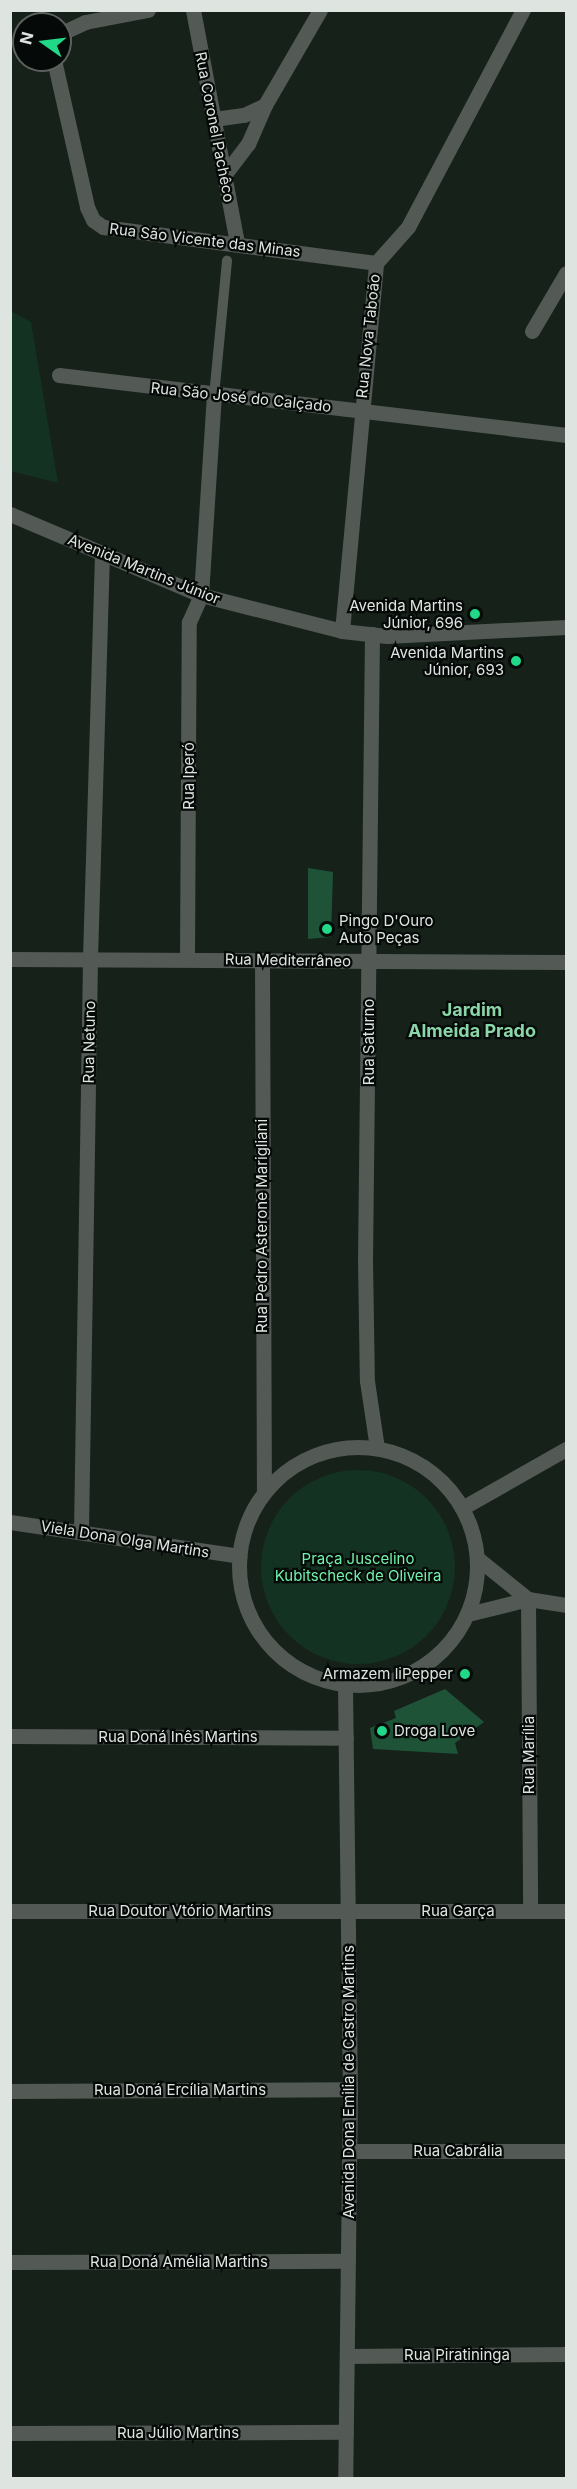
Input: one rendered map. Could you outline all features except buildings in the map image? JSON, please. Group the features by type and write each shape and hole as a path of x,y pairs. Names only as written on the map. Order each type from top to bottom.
{"street":[{"path":"72,28 85,22 148,10"},
{"name":"Rua Coronel Pachêco","path":"193,10 237,243"},
{"path":"225,174 248,144 265,105 320,10"},
{"name":"Rua Nova Taboão","path":"342,631 376,262 408,227 523,10"},
{"name":"Rua São Vicente das Minas","path":"57,72 87,207 93,220 117,230 237,243 376,262"},
{"path":"214,119 244,115 265,105"},
{"path":"532,331 567,273"},
{"name":"Rua São José do Calçado","path":"59,375 214,396 361,409 567,435"},
{"name":"Rua Iperó","path":"187,959 189,622 201,595 214,396"},
{"name":"Avenida Martins Júnior","path":"10,514 201,595 342,631 372,634 567,627"},
{"name":"Rua Netuno","path":"81,1532 90,958 102,552"},
{"name":"Rua Saturno","path":"372,634 367,1381 377,1448"},
{"name":"Rua Mediterrâneo","path":"10,959 567,962"},
{"name":"Rua Pedro Asterone Marigliani","path":"262,960 264,1493"},
{"path":"377,1448 426,1468 462,1508 477,1558 474,1596 468,1614 448,1645 419,1670 385,1683 345,1686 308,1675 290,1665 267,1644 243,1598 239,1556 247,1523 264,1493 291,1468 323,1452 377,1448"},
{"path":"462,1508 567,1449"},
{"name":"Viela Dona Olga Martins","path":"10,1522 239,1556"},
{"path":"477,1558 528,1599"},
{"path":"468,1614 528,1599 567,1605"},
{"name":"Rua Marília","path":"528,1599 530,1911"},
{"name":"Avenida Dona Emilia de Castro Martins","path":"345,1686 350,1911 350,2151 345,2478"},
{"name":"Rua Doná Inês Martins","path":"10,1736 346,1738"},
{"name":"Rua Doutor Vtório Martins","path":"10,1911 350,1911"},
{"name":"Rua Garça","path":"350,1911 567,1911"},
{"name":"Rua Doná Ercília Martins","path":"10,2091 350,2089"},
{"name":"Rua Cabrália","path":"350,2151 567,2151"},
{"name":"Rua Doná Amélia Martins","path":"10,2262 348,2262"},
{"name":"Rua Piratininga","path":"347,2356 567,2354"},
{"name":"Rua Júlio Martins","path":"10,2433 346,2432"}],"lane":[{"path":"214,396 227,261"}],"green space":[{"path":"11,311 31,322 58,483 11,471"},
{"name":"Praça Juscelino Kubitscheck de Oliveira","path":"368,1470 404,1481 427,1498 439,1513 448,1530 454,1548 454,1586 448,1604 439,1621 427,1636 412,1648 395,1657 377,1663 348,1664 312,1653 283,1629 272,1613 262,1586 261,1557 272,1521 296,1492 312,1481 339,1471"}],"place":[{"name":"Avenida Martins Júnior, 696","path":"475,614"},
{"name":"Avenida Martins Júnior, 693","path":"516,661"},
{"name":"Pingo D'Ouro Auto Peças","path":"327,929"},
{"name":"Armazem liPepper","path":"465,1674"},
{"name":"Droga Love","path":"382,1731"}],"district":[{"name":"Jardim Almeida Prado","path":"472,1021"}]}
